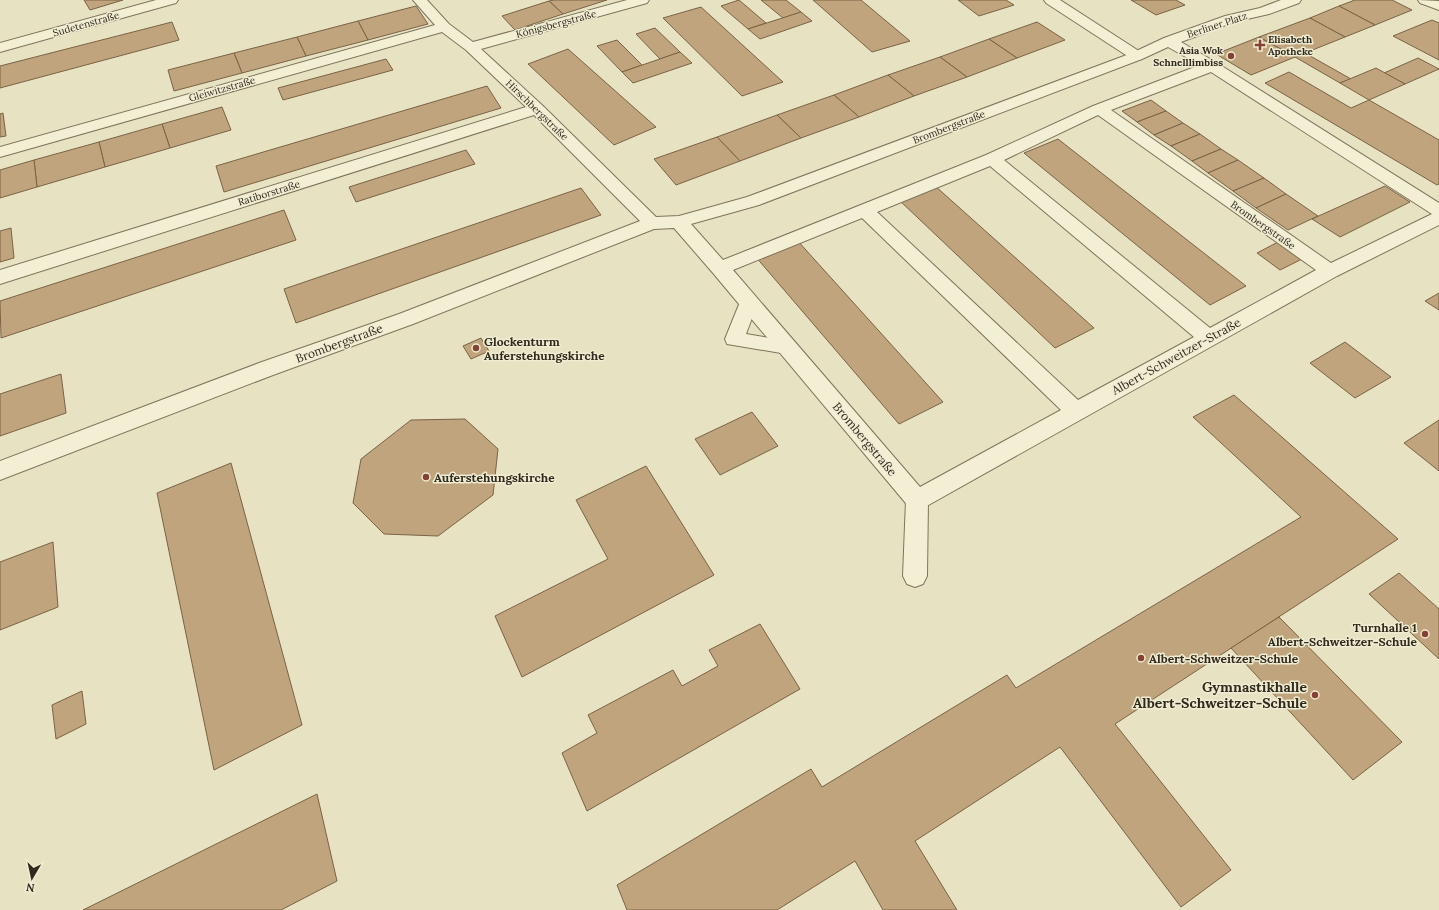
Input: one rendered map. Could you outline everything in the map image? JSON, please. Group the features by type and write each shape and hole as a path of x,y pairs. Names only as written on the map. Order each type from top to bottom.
{"street":[{"name":"Sudetenstraße","path":"0,48 172,0"},
{"name":"Hirschbergstraße","path":"420,0 444,27 471,47 537,109 652,223"},
{"name":"Königsbergstraße","path":"471,47 642,0"},
{"name":"Berliner Platz","path":"1169,40 1230,19 1264,11 1294,0"},
{"path":"1425,0 1439,6"},
{"name":"Berliner Platz","path":"1245,1 1264,11"},
{"name":"Gleiwitzstraße","path":"0,152 444,27"},
{"name":"Brombergstraße","path":"0,471 266,369 406,319 652,223 679,222 753,201 1137,56 1169,40"},
{"path":"1169,40 1439,211"},
{"path":"720,268 992,159 1099,109 1212,66"},
{"name":"Ratiborstraße","path":"0,277 537,109"},
{"name":"Brombergstraße","path":"1099,109 1330,272"},
{"path":"992,159 1208,338"},
{"path":"865,210 1077,412"},
{"name":"Albert-Schweitzer-Straße","path":"917,500 1330,272 1439,218"},
{"name":"Brombergstraße","path":"679,222 720,268 917,500"}],"lane":[{"path":"1052,0 1137,56"},
{"path":"749,302 734,339 787,347"},
{"path":"915,576 917,500"}],"building":[{"path":"84,0 123,0 90,10"},
{"path":"607,0 563,14 549,1"},
{"path":"739,0 766,23 748,29 721,6"},
{"path":"761,0 786,0 801,12 783,18"},
{"path":"813,0 861,0 910,41 872,52"},
{"path":"958,0 1006,0 1014,5 979,16"},
{"path":"1131,0 1176,0 1185,5 1156,15"},
{"path":"1355,0 1392,0 1412,10 1375,25 1339,6"},
{"path":"549,1 563,14 515,30 502,16"},
{"path":"416,6 428,24 368,40 358,21"},
{"path":"1339,6 1375,25 1345,37 1310,18"},
{"path":"701,7 783,82 742,96 663,18"},
{"path":"801,12 812,21 760,39 748,29"},
{"path":"1310,18 1345,37 1295,57 1259,37"},
{"path":"1432,20 1439,23 1439,60 1393,36"},
{"path":"358,21 368,40 306,56 297,37"},
{"path":"172,22 179,40 0,88 0,66"},
{"path":"1037,22 1065,40 1017,58 989,39"},
{"path":"655,28 680,52 660,59 636,34"},
{"path":"297,37 306,56 242,73 234,53"},
{"path":"1259,37 1295,57 1251,75 1216,54"},
{"path":"989,39 1017,58 967,77 940,57"},
{"path":"617,40 642,65 622,72 597,46"},
{"path":"568,49 656,127 614,145 528,64"},
{"path":"680,52 692,63 633,83 622,72"},
{"path":"234,53 242,73 174,91 168,70"},
{"path":"1305,53 1351,79 1340,83 1295,57"},
{"path":"940,57 967,77 914,96 888,75"},
{"path":"1418,58 1439,69 1405,84 1384,73"},
{"path":"386,59 393,70 283,100 278,88"},
{"path":"1376,68 1405,84 1369,100 1340,83"},
{"path":"1289,72 1351,108 1369,100 1439,140 1439,184 1437,185 1265,83"},
{"path":"888,75 914,96 859,117 834,95"},
{"path":"487,86 501,108 224,192 216,166"},
{"path":"834,95 859,117 801,138 777,115"},
{"path":"1151,100 1166,111 1137,122 1122,111"},
{"path":"222,107 231,130 170,148 162,124"},
{"path":"1166,111 1183,123 1154,135 1137,122"},
{"path":"3,113 6,136 0,137 0,114"},
{"path":"777,115 801,138 740,161 717,137"},
{"path":"1183,123 1200,134 1171,146 1154,135"},
{"path":"162,124 170,148 105,167 99,142"},
{"path":"1200,134 1221,149 1192,161 1171,146"},
{"path":"717,137 740,161 676,185 654,159"},
{"path":"1058,139 1246,286 1210,305 1024,153"},
{"path":"99,142 105,167 37,187 34,160"},
{"path":"1221,149 1238,160 1208,173 1192,161"},
{"path":"466,150 475,164 356,202 349,187"},
{"path":"34,160 37,187 0,198 0,170"},
{"path":"1238,160 1264,178 1233,191 1208,173"},
{"path":"1264,178 1286,194 1256,208 1233,191"},
{"path":"934,185 1094,328 1055,348 898,199"},
{"path":"1385,186 1410,202 1340,237 1312,219"},
{"path":"581,188 601,215 296,323 284,289"},
{"path":"1286,194 1318,216 1288,230 1256,208"},
{"path":"284,210 296,240 1,338 0,301"},
{"path":"11,228 14,258 0,262 0,231"},
{"path":"796,239 943,402 899,424 755,256"},
{"path":"1278,242 1302,259 1280,270 1257,253"},
{"path":"1439,293 1439,310 1425,301"},
{"name":"Glockenturm Auferstehungskirche","path":"481,338 489,351 471,359 463,346"},
{"path":"1345,342 1391,377 1355,398 1310,363"},
{"path":"61,374 66,413 0,436 0,394"},
{"name":"Albert-Schweitzer-Schule","path":"1234,395 1398,539 1115,724 1231,870 1181,907 1060,747 915,841 957,910 883,910 855,861 777,910 627,910 617,885 811,769 822,787 1007,675 1016,688 1301,517 1193,417"},
{"path":"752,412 778,446 720,475 695,439"},
{"name":"Auferstehungskirche","path":"465,419 498,449 493,495 438,536 384,534 353,503 361,459 411,420"},
{"path":"1439,420 1439,471 1404,443"},
{"path":"231,463 302,725 214,770 157,493"},
{"path":"646,466 714,575 522,677 495,616 608,559 576,500"},
{"path":"53,542 58,607 0,630 0,562"},
{"name":"Turnhalle 1 Albert-Schweitzer-Schule","path":"1399,573 1439,609 1439,659 1369,594"},
{"name":"Gymnastikhalle Albert-Schweitzer-Schule","path":"1279,617 1402,742 1353,780 1231,648"},
{"path":"760,624 800,689 587,811 562,753 597,733 588,715 673,670 682,686 718,666 709,650"},
{"path":"82,691 86,724 56,739 52,705"},
{"path":"317,794 337,881 281,910 83,910"}],"place":[{"name":"Elisabeth Apotheke","path":"1260,45"},
{"name":"Asia Wok Schnelllimbiss","path":"1231,56"},
{"name":"Glockenturm Auferstehungskirche","path":"476,348"},
{"name":"Auferstehungskirche","path":"426,477"},
{"name":"Turnhalle 1 Albert-Schweitzer-Schule","path":"1425,634"},
{"name":"Albert-Schweitzer-Schule","path":"1141,658"},
{"name":"Gymnastikhalle Albert-Schweitzer-Schule","path":"1315,695"}]}
